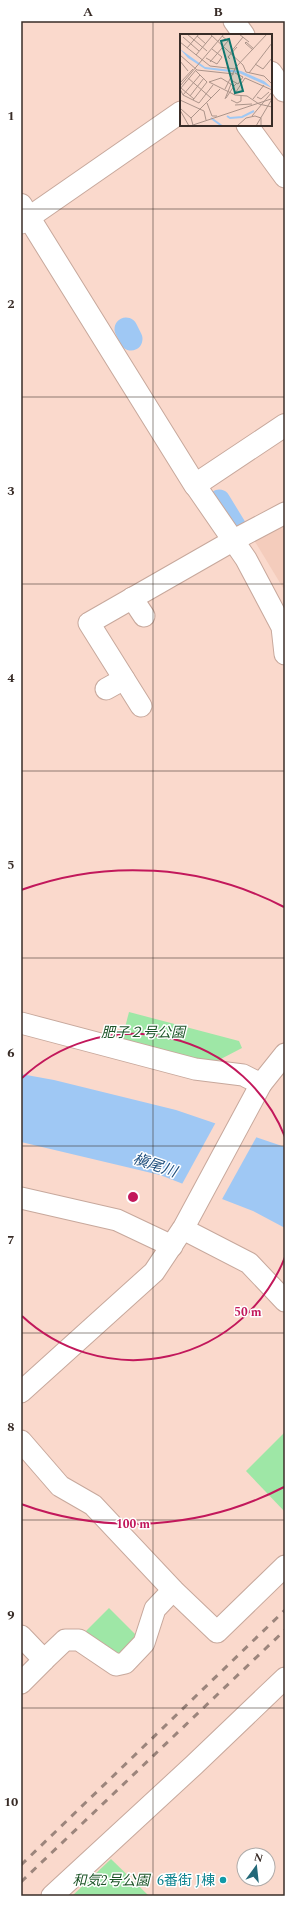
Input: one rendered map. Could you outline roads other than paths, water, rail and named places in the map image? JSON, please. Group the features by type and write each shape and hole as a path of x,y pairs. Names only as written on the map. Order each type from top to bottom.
{"street":[{"path":"234,21 243,34"},
{"path":"272,73 284,91 285,90"},
{"path":"180,113 24,215 195,485 239,537 246,559 282,627 285,654"},
{"path":"249,126 285,177"},
{"path":"195,485 285,425"},
{"path":"142,706 89,623 239,537 285,513"},
{"path":"132,598 144,616"},
{"path":"106,689 124,679"},
{"path":"21,1023 195,1069 243,1075 258,1088"},
{"path":"21,1392 154,1272 180,1234 258,1088 285,1054"},
{"path":"21,1198 180,1234 249,1263 285,1301"},
{"path":"21,1442 60,1486 93,1505 173,1590 217,1632 285,1566"},
{"path":"21,1683 65,1640 79,1640 116,1665 125,1663 144,1643 155,1609 173,1590"},
{"path":"21,1636 44,1660"},
{"path":"52,1896 194,1765 285,1678"}],"water":[{"name":"槇尾川","path":"21,1074 54,1080 176,1110 285,1147 285,1228 253,1211 160,1175 21,1142"}],"waterway":[{"path":"126,329 131,339"},
{"path":"219,501 241,537"}],"railway":[{"path":"21,1865 285,1610"},
{"path":"21,1882 285,1630"}],"place":[{"name":"6番街 J棟","path":"223,1880"}],"park label":[{"name":"肥子２号公園","path":"143,1032"},
{"name":"和気2号公園","path":"111,1880"}]}
